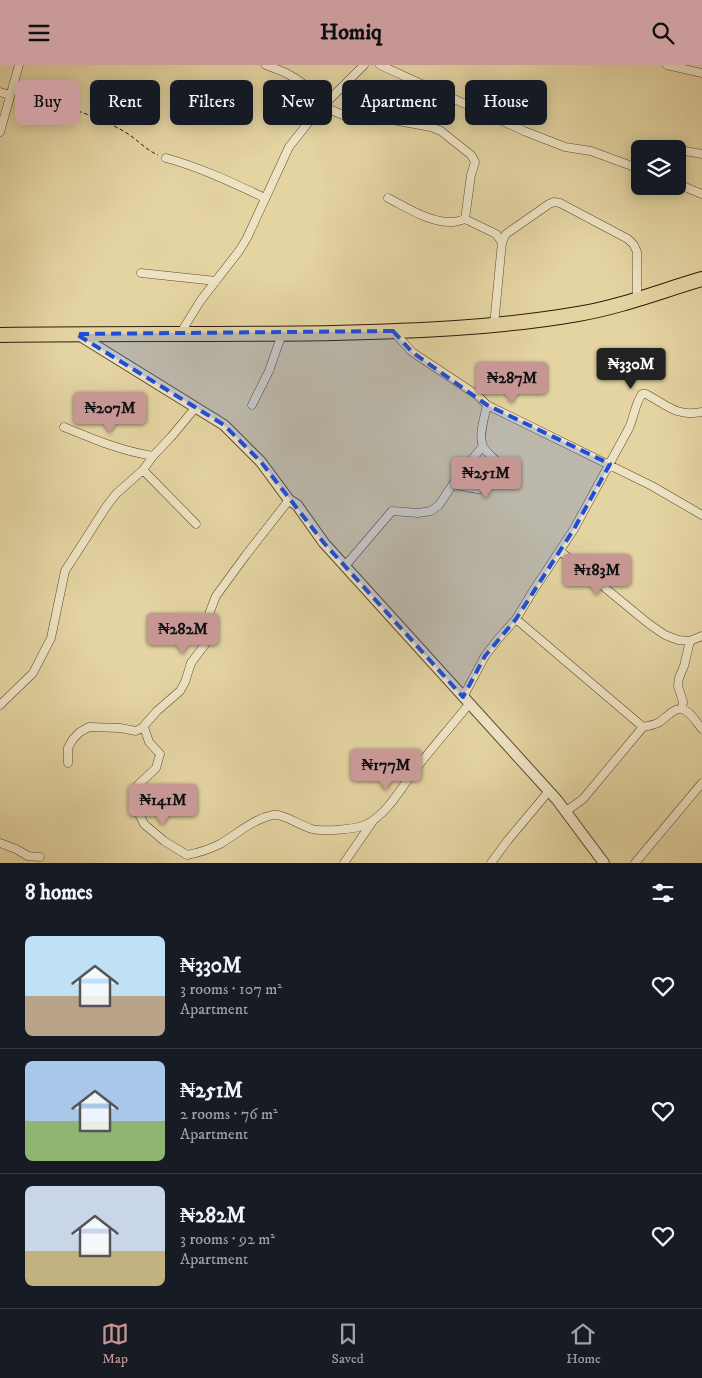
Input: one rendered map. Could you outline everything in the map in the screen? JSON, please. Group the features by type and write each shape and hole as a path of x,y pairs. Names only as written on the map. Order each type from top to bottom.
{"highway":[{"path":"0,335 282,334 393,331 494,325 581,314 702,279"}],"street":[{"path":"0,133 19,65"},
{"path":"266,65 298,80"},
{"path":"380,65 524,131 557,144 591,151 631,166"},
{"path":"667,65 702,73"},
{"path":"332,96 362,66"},
{"path":"0,92 10,95"},
{"path":"332,110 343,115 382,118 431,127 440,131 471,155 475,162 471,175 465,219"},
{"path":"180,333 201,300 247,238 289,147 307,125"},
{"path":"686,152 702,154"},
{"path":"166,158 225,178 264,198"},
{"path":"686,187 702,194"},
{"path":"388,198 424,216 440,221 454,222 465,219 496,234 506,234"},
{"path":"494,325 502,243 506,234 554,202 560,203 628,239 634,245 637,252 637,298"},
{"path":"496,234 502,243"},
{"path":"141,273 216,281"},
{"path":"393,331 412,352 477,395 488,405 610,464 701,512"},
{"path":"76,334 224,425 261,462 324,543 549,791 604,863"},
{"path":"252,405 269,371 282,334"},
{"path":"344,863 376,818 396,797 466,701 485,656 516,619 532,591 574,529 629,428 634,417 637,401 642,394 646,393 672,410 686,413 702,412"},
{"path":"453,483 480,489 486,487 501,475 501,466 483,447 481,429 488,405"},
{"path":"0,705 33,673 51,637 64,571 106,507 116,494 143,470 196,407"},
{"path":"64,427 108,445 133,453 153,456"},
{"path":"345,566 392,511 418,513 431,511 439,505 453,483 483,447"},
{"path":"143,470 196,524"},
{"path":"68,763 68,748 73,739 89,727 120,728 136,731 144,727 157,711 180,691 191,663 206,643 209,632 209,614 216,597 289,500"},
{"path":"560,551 665,635 678,640 690,641 702,636"},
{"path":"516,619 643,727"},
{"path":"682,709 683,702 678,686 690,641"},
{"path":"565,812 583,799 643,727 659,722 677,709 682,709 702,729"},
{"path":"144,727 150,742 160,754 156,768 138,785 135,791 134,803 144,824 164,841 187,855 219,844 259,819 275,814 312,829 325,830 346,829 365,825 376,818"},
{"path":"635,863 702,783"},
{"path":"491,863 549,791"},
{"path":"0,843 28,856 40,857"}],"path":[{"path":"80,112 103,120 128,134 149,151 166,158"}],"highlighted area":[{"path":"393,331 412,352 487,405 610,464 574,529 516,619 485,656 463,697 324,543 261,462 224,425 76,334"}]}
